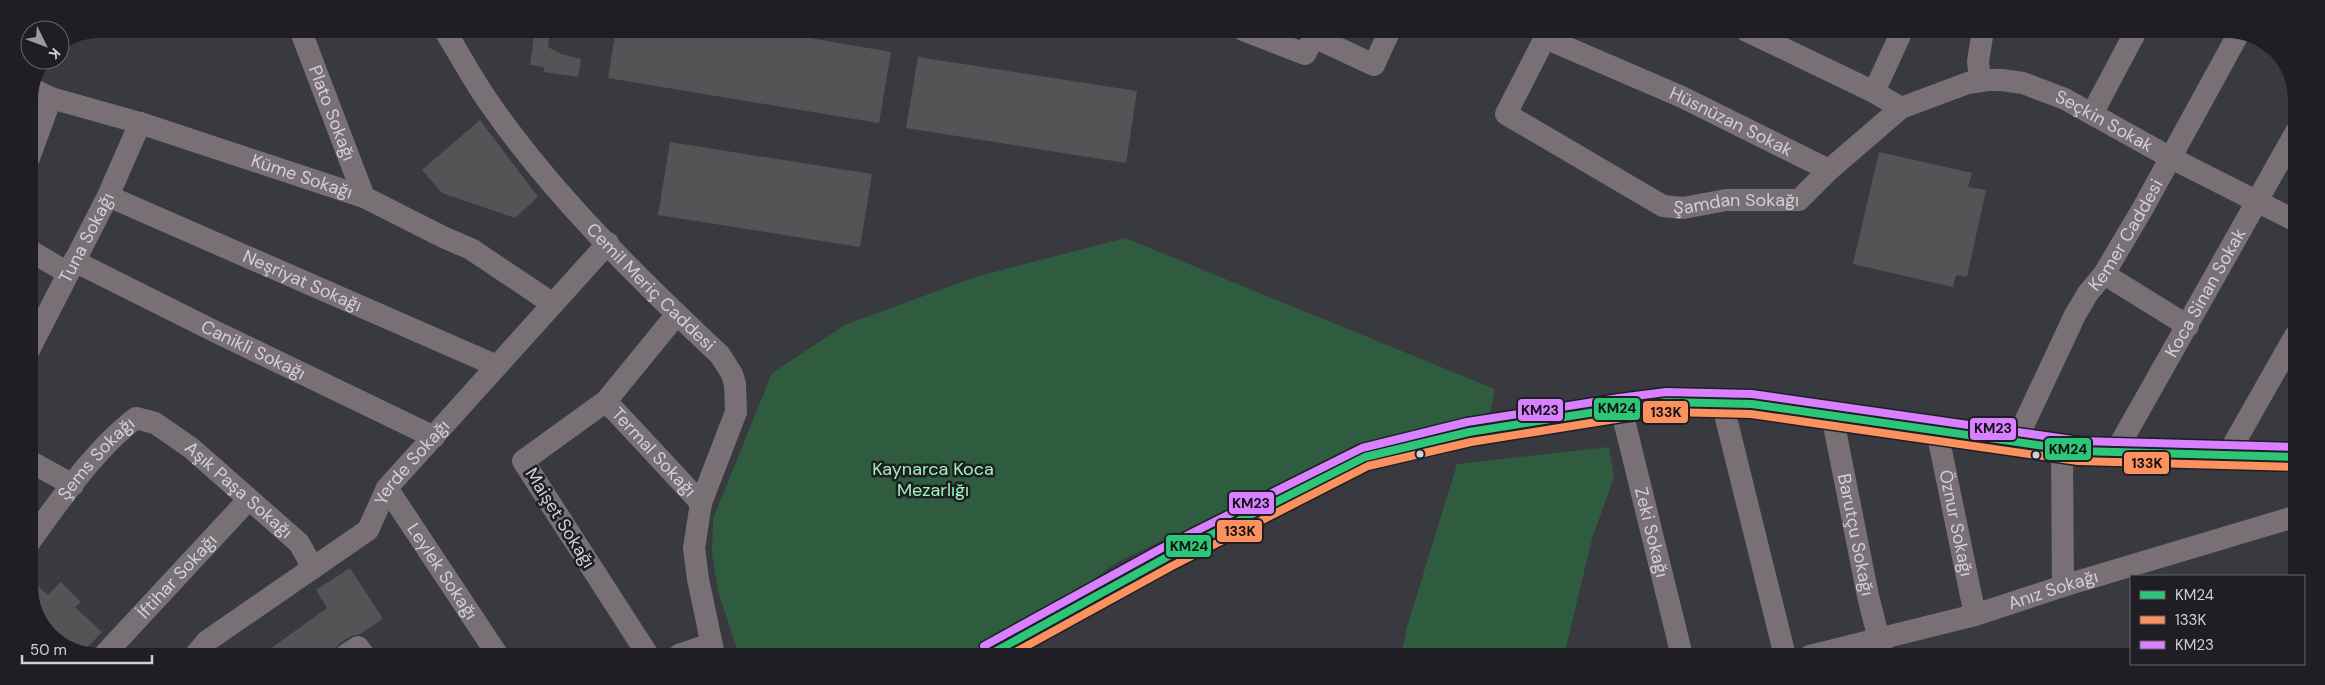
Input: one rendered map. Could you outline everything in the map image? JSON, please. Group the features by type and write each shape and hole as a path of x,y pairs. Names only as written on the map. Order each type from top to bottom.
{"street":[{"name":"Plato Sokağı","path":"303,38 364,197"},
{"name":"Cemil Meriç Caddesi","path":"449,38 503,122 547,177 608,243 720,355 732,374 735,384 736,412 701,504 694,548 698,579 716,648"},
{"path":"1264,38 1305,54 1313,38"},
{"path":"1324,38 1374,65 1386,38"},
{"name":"Şamdan Sokağı","path":"1545,38 1506,114 1662,206 1683,208 1726,200 1799,200 1829,170"},
{"name":"Hüsnüzan Sokak","path":"1556,38 1682,96 1829,170"},
{"path":"1763,38 1874,92 1901,108 1829,170"},
{"path":"1874,92 1899,38"},
{"path":"1980,81 1978,61 1982,38"},
{"path":"2092,114 2132,38"},
{"name":"Kemer Caddesi","path":"2016,441 2075,316 2088,293 2104,274 2171,158 2236,38"},
{"name":"Seçkin Sokak","path":"1901,108 1951,88 1980,81 2002,80 2023,83 2065,99 2171,158 2287,217"},
{"name":"Küme Sokağı","path":"42,94 140,123 364,197 471,249 553,304"},
{"path":"38,114 42,94"},
{"name":"Tuna Sokağı","path":"38,332 108,196 140,123"},
{"name":"Koca Sinan Sokak","path":"2116,453 2287,148"},
{"name":"Neşriyat Sokağı","path":"108,196 497,366"},
{"name":"Yerde Sokağı","path":"201,648 207,641 368,530 387,488 608,243"},
{"name":"Canikli Sokağı","path":"38,254 216,332 434,437"},
{"path":"2104,274 2188,326"},
{"name":"Maişet Sokağı","path":"644,648 523,461 606,401 678,314"},
{"path":"2228,454 2288,349"},
{"name":"Termal Sokağı","path":"606,401 701,504"},
{"path":"1002,648 1167,557 1365,457 1469,432 1621,408 1667,402 1722,402 1832,415 2062,449 2116,453 2288,457"},
{"path":"1722,402 1783,648"},
{"name":"Zeki Sokağı","path":"1621,408 1680,648"},
{"name":"Barutçu Sokağı","path":"1832,415 1868,596 1881,647"},
{"name":"Şems Sokağı","path":"38,531 118,431 136,418 155,423"},
{"name":"Aşık Paşa Sokağı","path":"155,423 191,448 300,543 313,568"},
{"name":"Öznur Sokağı","path":"1937,432 1976,615"},
{"path":"2062,449 2063,586"},
{"path":"38,466 73,485"},
{"name":"Leylek Sokağı","path":"387,488 493,648"},
{"name":"İftihar Sokağı","path":"111,648 249,498"},
{"name":"Anız Sokağı","path":"1881,647 2063,586 2288,519"}],"green space":[{"name":"Kaynarca Koca Mezarlığı","path":"1125,238 1495,389 1490,413 1400,433 1361,447 1315,469 1233,513 1159,542 1116,563 1033,624 987,648 737,648 718,591 712,554 713,519 772,373 845,325 975,277"},
{"path":"1609,447 1614,477 1592,539 1566,648 1402,648 1407,627 1457,464"}],"building":[{"path":"534,38 549,38 548,47 561,54 581,59 578,77 544,72 544,67 530,65"},
{"path":"615,38 809,38 891,52 879,123 608,78"},
{"path":"918,57 1137,91 1126,163 906,128"},
{"path":"480,120 538,197 515,218 442,193 422,170"},
{"path":"670,142 872,174 860,247 658,215"},
{"path":"1879,152 1972,173 1968,187 1986,190 1967,277 1956,275 1953,287 1853,264"},
{"path":"350,568 383,619 360,634 351,636 336,648 271,648 327,608 316,590"},
{"path":"61,582 81,602 75,607 102,632 88,646 75,643 55,630 42,610 38,586 48,595"}],"transit line":[{"name":"KM23","path":"984,646 1162,548 1362,448 1467,422 1619,398 1666,392 1752,394 2080,441 2288,447"},
{"name":"KM24","path":"1002,648 1167,557 1365,457 1469,432 1621,408 1667,402 1752,404 2079,451 2288,457"},
{"name":"133K","path":"1023,648 1172,566 1368,466 1471,442 1622,418 1668,412 1751,414 2078,461 2288,467"}]}
